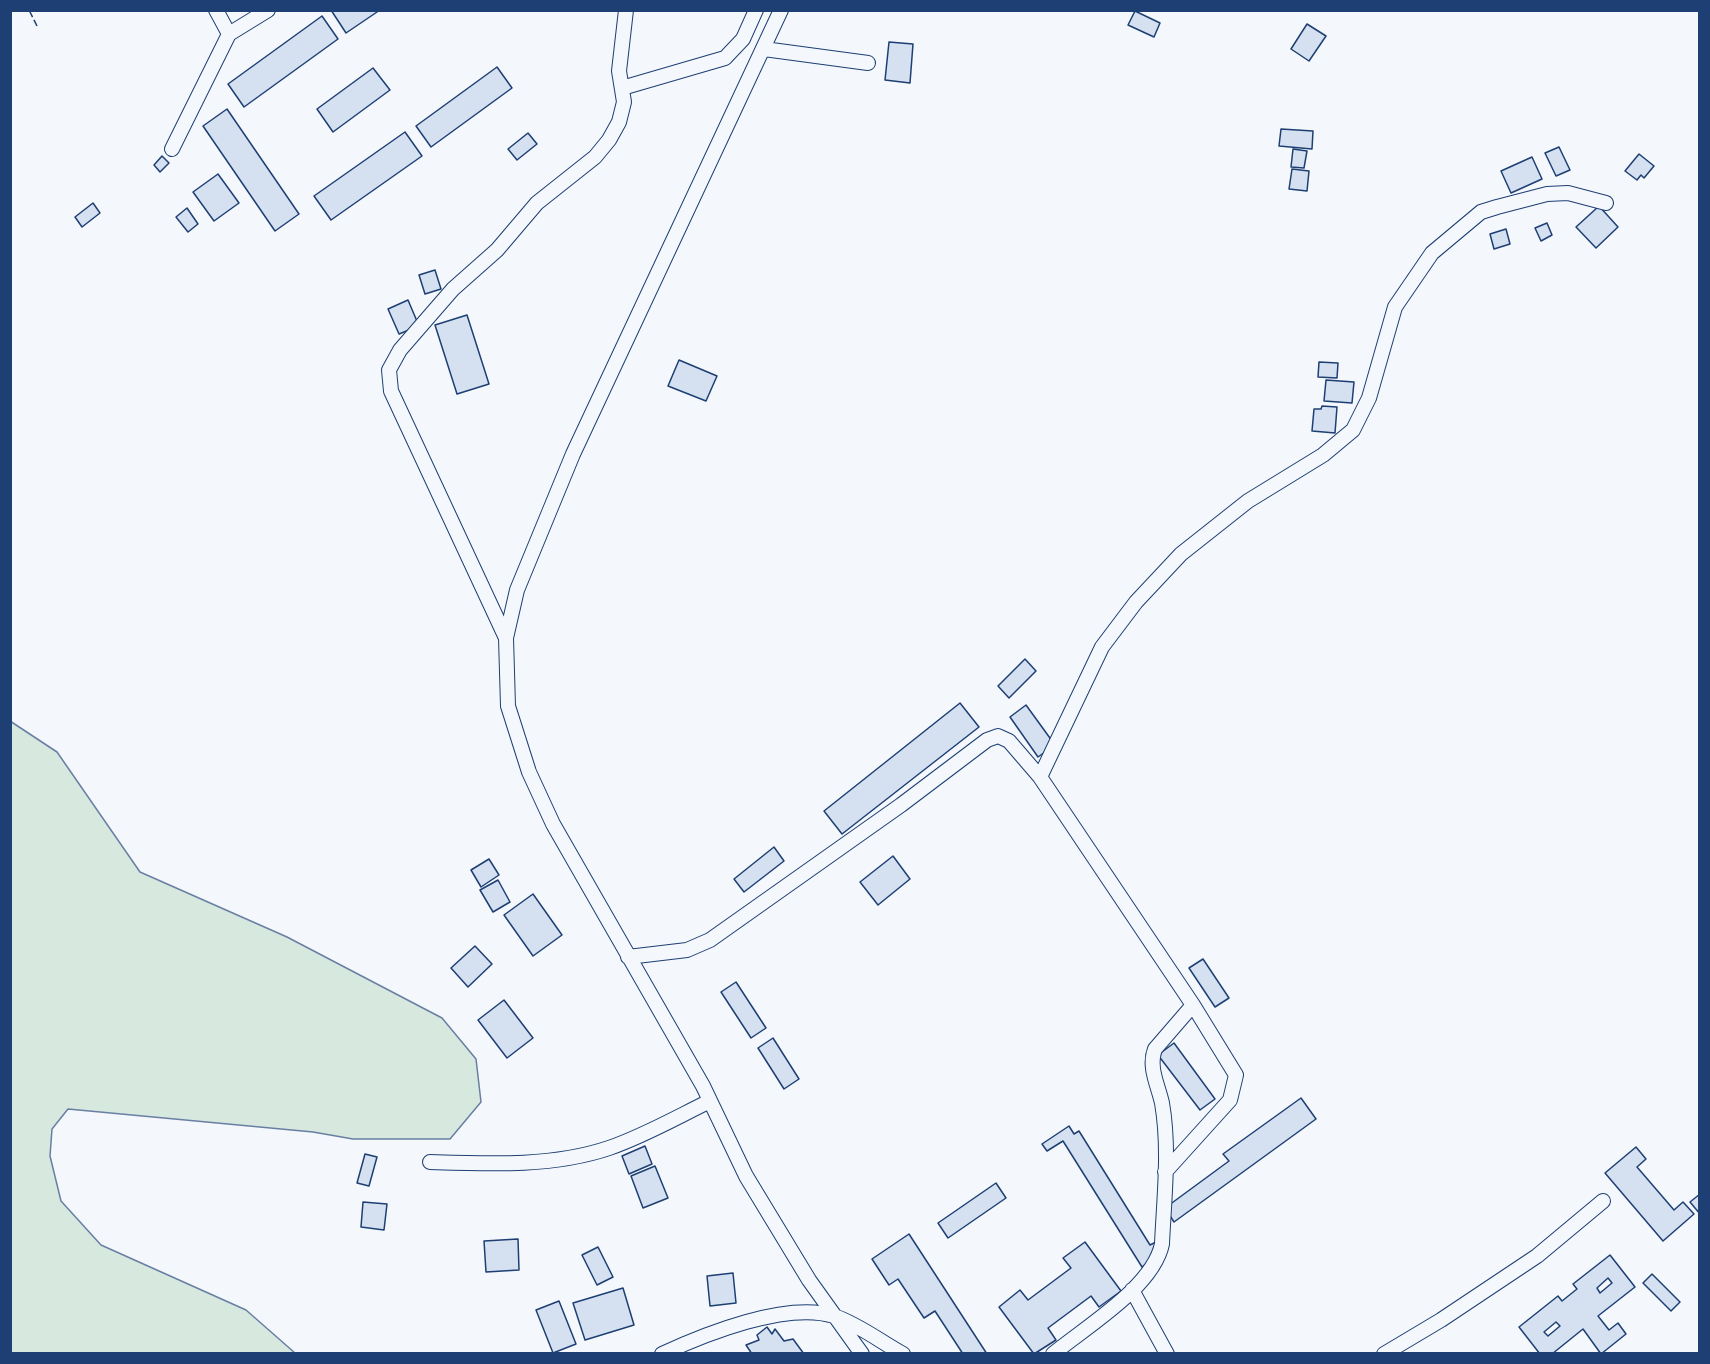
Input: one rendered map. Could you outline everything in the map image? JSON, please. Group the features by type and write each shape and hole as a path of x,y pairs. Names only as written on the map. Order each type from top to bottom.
{"street":[{"path":"216,10 230,34"},
{"path":"172,149 230,34 268,10"},
{"path":"506,638 391,391 389,370 400,350 453,289 497,250 549,191 595,157 609,140 619,122 624,102 619,71 626,10"},
{"path":"622,88 725,58 743,39 756,10"},
{"path":"781,10 573,454 516,590 506,638 508,706 529,772 553,824 710,1101 746,1176 834,1316 862,1353"},
{"path":"764,49 868,63"},
{"path":"1040,777 1102,647 1136,602 1181,554 1248,501 1323,455 1353,430 1369,398 1395,307 1431,253 1481,212 1497,207 1547,194 1568,193 1606,203"},
{"path":"628,957 687,950 710,940 901,805 987,740 998,736 1009,741 1040,777 1193,1005 1236,1075 1230,1100 1165,1172"},
{"path":"1053,1353 1132,1290 1159,1260 1162,1244 1166,1139 1162,1104 1152,1058 1155,1049 1193,1005"},
{"path":"430,1162 481,1164 576,1156 609,1148 710,1101"},
{"path":"1384,1353 1441,1320 1537,1256 1603,1201"},
{"path":"1132,1290 1167,1353"},
{"path":"662,1353 726,1327 805,1312 834,1316 903,1353"}],"shaded area":[{"path":"10,721 57,752 140,872 287,937 442,1018 476,1059 481,1102 450,1139 353,1139 313,1132 68,1109 52,1129 50,1156 61,1201 101,1245 246,1310 295,1353 11,1353"}],"building":[{"path":"331,10 380,10 346,33"},
{"path":"1135,11 1160,23 1154,37 1128,25"},
{"path":"322,16 338,39 244,107 228,84"},
{"path":"1307,24 1326,36 1309,61 1291,49"},
{"path":"889,42 913,44 910,83 885,80"},
{"path":"497,67 512,88 431,147 416,126"},
{"path":"373,68 390,90 333,132 317,109"},
{"path":"227,109 299,214 275,231 203,126"},
{"path":"1281,129 1313,131 1312,149 1279,146"},
{"path":"405,132 422,156 331,220 314,196"},
{"path":"528,133 537,144 517,160 508,149"},
{"path":"1559,147 1570,170 1556,176 1545,153"},
{"path":"1293,149 1307,151 1304,168 1291,167"},
{"path":"1639,154 1654,166 1644,178 1641,175 1637,180 1625,171"},
{"path":"162,156 169,163 160,172 154,165"},
{"path":"1532,157 1542,179 1511,193 1501,171"},
{"path":"1292,169 1309,171 1307,191 1289,189"},
{"path":"218,174 239,203 214,221 193,192"},
{"path":"93,203 100,213 82,227 75,217"},
{"path":"1599,206 1618,227 1596,248 1576,227"},
{"path":"187,208 198,224 188,232 176,217"},
{"path":"1547,223 1552,235 1541,241 1535,228"},
{"path":"1506,229 1510,244 1494,249 1490,234"},
{"path":"435,270 441,289 425,294 419,275"},
{"path":"408,300 419,326 399,334 388,309"},
{"path":"467,315 489,384 457,394 435,325"},
{"path":"679,360 717,376 706,401 668,386"},
{"path":"1319,362 1338,363 1337,378 1318,377"},
{"path":"1326,380 1354,382 1352,403 1324,401"},
{"path":"1322,406 1337,407 1335,433 1312,431 1314,409 1321,409"},
{"path":"1025,659 1036,671 1009,698 998,686"},
{"path":"960,703 979,727 842,834 824,811"},
{"path":"1026,705 1055,745 1038,757 1010,717"},
{"path":"774,847 784,861 744,892 734,879"},
{"path":"893,856 910,879 878,905 860,882"},
{"path":"489,859 499,875 481,887 471,870"},
{"path":"498,880 510,902 493,912 480,890"},
{"path":"533,894 562,935 533,956 504,915"},
{"path":"475,946 492,964 468,987 451,968"},
{"path":"1203,959 1229,998 1215,1007 1189,968"},
{"path":"736,982 766,1028 751,1038 721,992"},
{"path":"504,1000 533,1038 507,1058 478,1020"},
{"path":"773,1038 799,1079 784,1089 758,1048"},
{"path":"1174,1043 1215,1099 1200,1110 1158,1055"},
{"path":"1301,1098 1316,1119 1174,1222 1165,1208 1229,1161 1223,1154"},
{"path":"1069,1126 1074,1134 1079,1131 1150,1245 1156,1242 1155,1257 1142,1267 1063,1141 1047,1151 1042,1144"},
{"path":"645,1146 652,1164 629,1174 622,1156"},
{"path":"1636,1147 1646,1159 1637,1167 1674,1210 1683,1202 1694,1214 1663,1241 1605,1173"},
{"path":"365,1154 377,1157 369,1186 357,1183"},
{"path":"655,1166 668,1198 643,1208 631,1176"},
{"path":"996,1183 1006,1198 948,1238 938,1223"},
{"path":"1700,1194 1700,1214 1690,1202"},
{"path":"363,1202 387,1204 384,1230 361,1227"},
{"path":"909,1234 987,1354 963,1354 935,1311 924,1318 898,1279 889,1285 872,1259"},
{"path":"518,1239 519,1270 486,1272 484,1241"},
{"path":"1085,1242 1121,1291 1099,1307 1091,1296 1048,1328 1056,1340 1034,1354 999,1307 1020,1290 1028,1300 1071,1268 1063,1258"},
{"path":"598,1247 613,1277 597,1285 582,1255"},
{"path":"1610,1255 1635,1287 1598,1316 1609,1330 1618,1323 1626,1334 1601,1354 1583,1329 1552,1354 1540,1354 1519,1327 1558,1296 1562,1301 1577,1289 1573,1284","holes":["1608,1278 1612,1283 1600,1293 1597,1288","1556,1322 1560,1326 1548,1336 1544,1332"]},
{"path":"733,1273 736,1303 710,1306 707,1276"},
{"path":"1652,1274 1680,1302 1671,1311 1643,1283"},
{"path":"623,1288 634,1325 585,1340 573,1303"},
{"path":"559,1301 576,1344 553,1353 536,1310"},
{"path":"767,1327 772,1334 775,1329 784,1341 793,1339 804,1354 752,1354 746,1345 759,1340 757,1335"}],"fence":[{"path":"29,10 37,26"}]}
